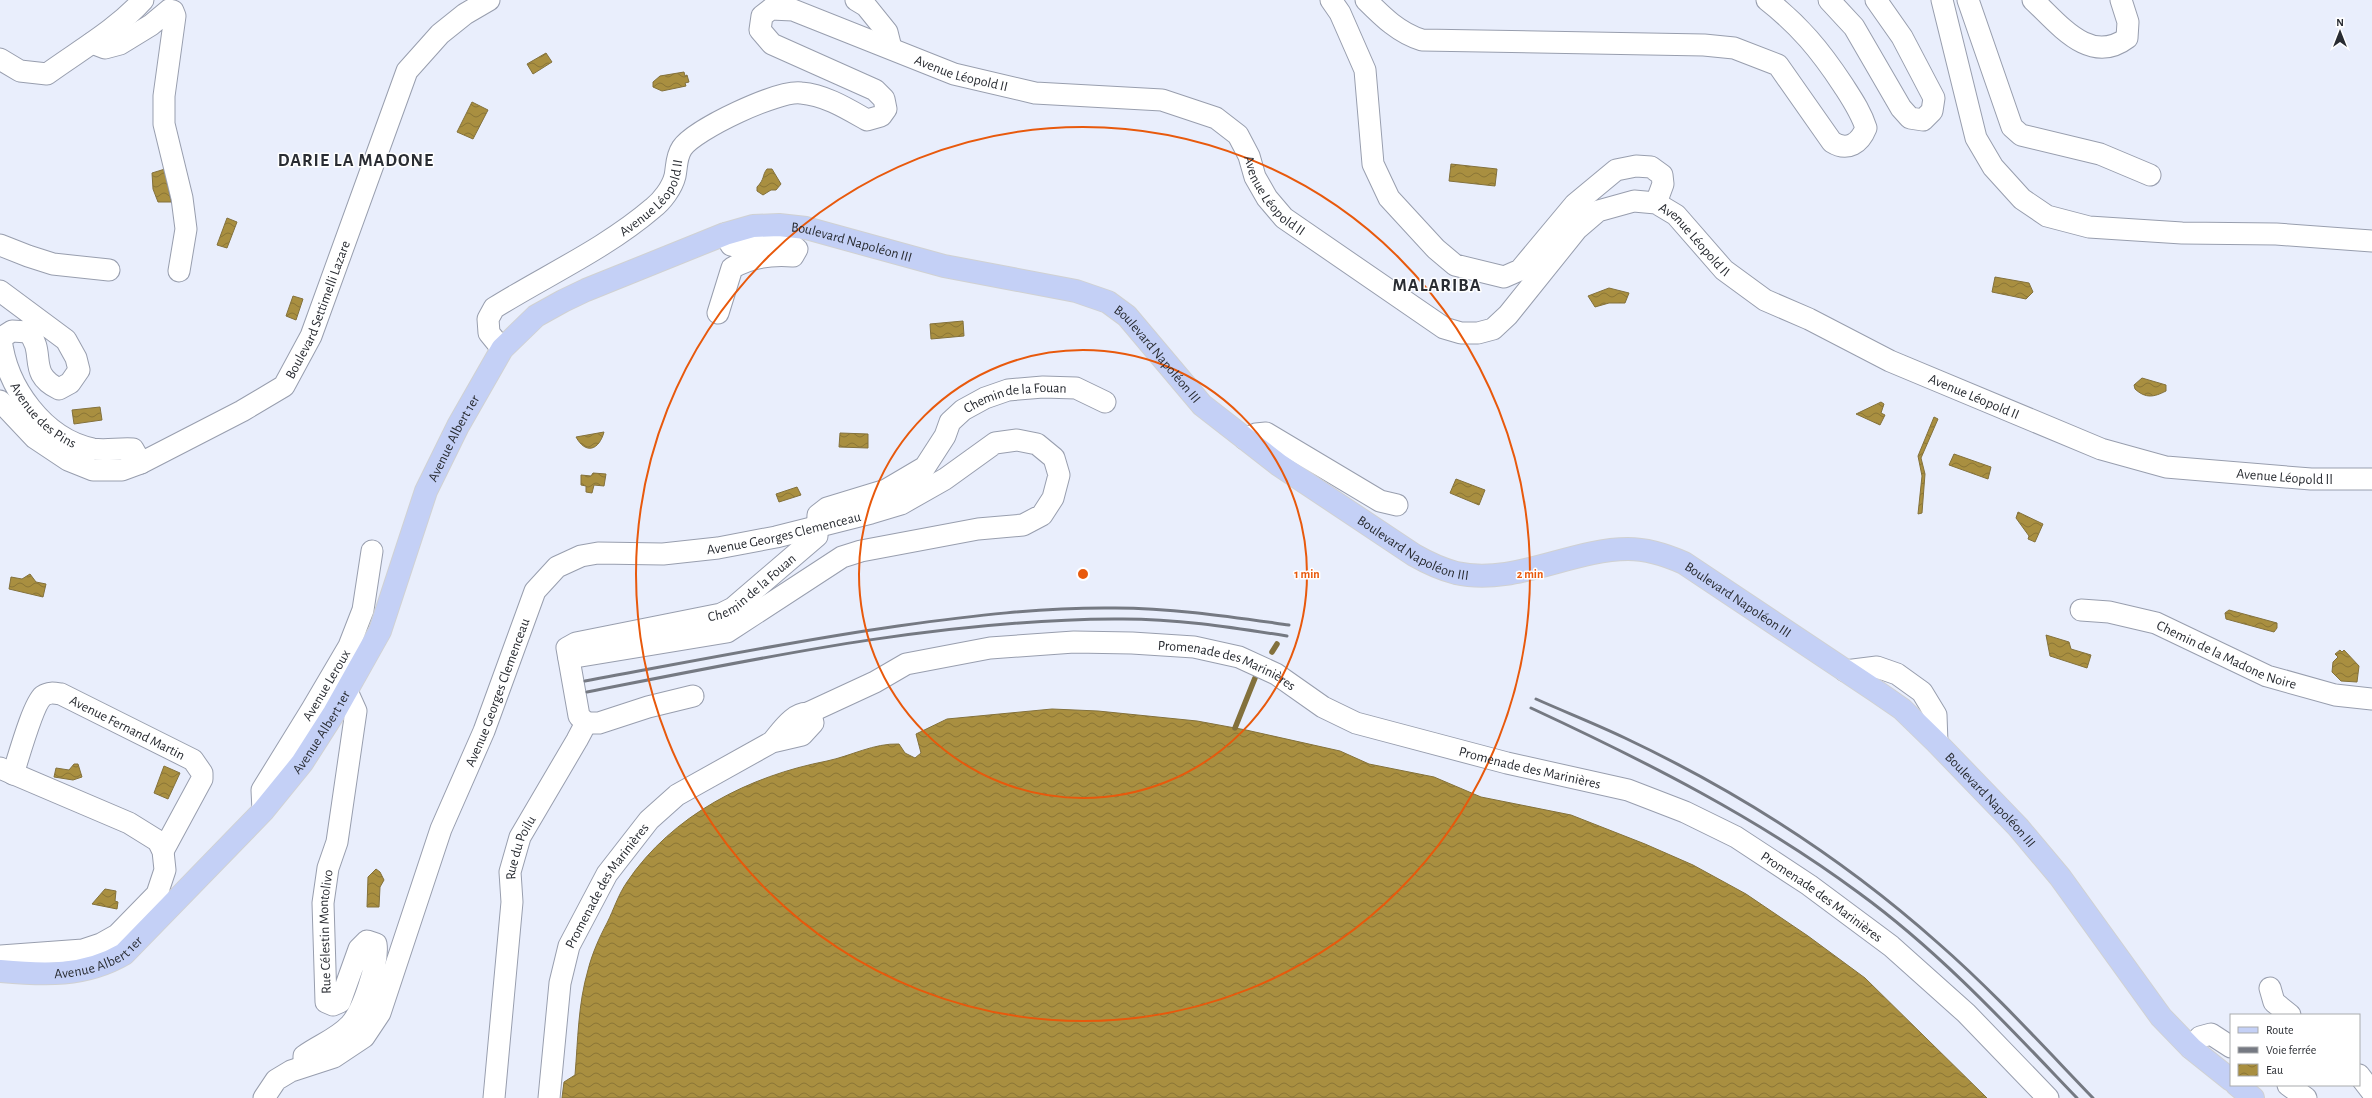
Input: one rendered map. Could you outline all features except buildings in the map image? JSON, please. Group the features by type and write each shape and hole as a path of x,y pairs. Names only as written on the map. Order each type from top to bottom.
{"main road":[{"name":"Boulevard Napoléon III","path":"502,349 536,316 563,301 586,290 725,234 753,226 779,225 806,228 944,266 1076,291 1108,302 1126,316 1202,405 1279,465 1414,555 1436,567 1457,573 1484,575 1515,571 1608,550 1629,549 1666,555 1684,563 1902,710 1937,743 2018,827 2060,876 2161,1017 2191,1048 2230,1079"},
{"name":"Avenue Albert 1er","path":"0,971 57,974 85,971 107,965 124,954 262,811 302,763 347,691 380,631 426,491 458,426 502,349"},
{"path":"2238,1086 2253,1098"}],"street":[{"path":"0,59 20,71 47,74 92,44 132,12 143,0"},
{"name":"Boulevard Settimelli Lazare","path":"0,401 35,438 68,460 93,470 122,470 141,463 242,411 284,386 311,336 407,70 440,34 465,14 489,0"},
{"path":"856,0 866,6 887,32 891,48"},
{"path":"1331,0 1340,13 1365,70 1373,164 1389,198 1436,249 1455,265 1504,277 1520,270 1575,204 1616,170 1636,166 1651,167 1662,175 1663,184 1656,203"},
{"path":"1366,0 1408,36 1422,40 1704,45 1734,48 1778,65 1832,142 1840,147 1853,146 1862,137 1866,128 1862,113 1820,50 1791,19 1767,0"},
{"path":"1829,0 1854,27 1901,108 1910,118 1923,120 1932,111 1934,98 1902,37 1876,0"},
{"path":"1942,0 1976,138 1993,167 2022,199 2047,216 2088,227 2182,233 2276,234 2372,240"},
{"path":"1968,0 2012,127 2021,135 2100,154 2150,175"},
{"path":"2033,0 2077,41 2094,47 2116,46 2127,38 2128,22 2121,0"},
{"name":"Avenue Léopold II","path":"502,349 489,334 488,319 494,308 590,253 654,208 667,194 674,177 676,159 683,147 702,130 772,97 799,92 826,98 867,120 881,116 886,109 884,99 875,90 772,44 760,30 762,16 771,9 793,10 954,74 1035,92 1162,100 1216,118 1238,135 1249,156 1255,177 1267,198 1284,218 1444,328 1461,334 1478,334 1493,329 1508,315 1577,230 1598,210 1634,201 1656,203 1676,215 1724,270 1765,300 1809,319 1890,361 2101,449 2166,467 2312,479 2372,479"},
{"path":"92,44 105,48 120,44 152,24 170,10 173,11 175,16 164,96 164,124 182,198 186,229 179,271"},
{"path":"718,313 732,268 747,259 775,254 793,256 797,249 790,244 739,247 731,245 725,234"},
{"path":"0,245 53,264 109,270"},
{"name":"Avenue des Pins","path":"0,291 66,340 76,358 78,370 70,382 59,389 46,383 38,368 36,340 28,332 12,331 1,338 3,356 17,389 40,420 71,442 95,449 133,449 141,463"},
{"name":"Chemin de la Fouan","path":"569,658 567,648 576,643 709,617 733,608 817,536 818,515 827,508 886,490 925,467 945,436 950,422 963,410 985,398 1008,390 1043,387 1076,388 1105,402"},
{"path":"1245,439 1256,434 1266,434 1380,500 1397,505"},
{"name":"Avenue Georges Clemenceau","path":"264,1098 276,1080 304,1066 334,1057 364,1037 380,1013 441,829 484,731 535,591 557,567 581,556 598,553 663,554 718,548 817,526 901,504 945,479 995,443 1017,440 1037,444 1054,458 1059,475 1053,498 1042,515 1023,525 978,529 861,551 842,557 727,632 569,658"},
{"name":"Avenue Leroux","path":"262,811 262,790 312,710 349,646 363,610 372,551"},
{"name":"Chemin de la Madone Noire","path":"2081,610 2109,612 2156,623 2267,676 2335,695 2372,699"},
{"name":"Promenade des Marinières","path":"811,716 906,664 990,648 1074,642 1140,643 1214,650 1239,657 1264,667 1323,707 1356,723 1507,763 1614,785 1685,812 1736,837 1770,858 1853,916 1932,980 2048,1098"},
{"path":"569,658 579,716 586,722 599,722 648,707 693,696"},
{"name":"Promenade des Marinières","path":"549,1098 560,983 569,946 607,874 649,820 677,795 772,742 799,715 811,716 878,691 928,660"},
{"name":"Rue Célestin Montolivo","path":"304,1066 304,1056 335,1038 351,1024 361,1005 378,954 376,944 367,941 359,949 340,1002 333,1005 326,1002 323,903 328,868 337,842 356,711 347,691"},
{"name":"Avenue Fernand Martin","path":"50,692 61,694 193,760 202,773 202,779 163,851 158,840 129,823 6,771 42,697 50,692"},
{"name":"Rue du Poilu","path":"494,1098 512,902 510,872 520,837 586,722"},
{"path":"0,956 84,950 117,935 157,894 165,870 163,851"},
{"path":"2270,988 2274,1002 2289,1014"},
{"path":"2191,1048 2200,1037 2211,1034 2230,1046"},
{"path":"2360,1076 2372,1092"},
{"path":"2289,1086 2306,1098"}],"water":[{"path":"546,53 552,62 533,74 527,64"},
{"path":"684,72 685,76 687,75 689,82 685,83 686,86 662,91 653,87 653,82 660,76"},
{"path":"472,102 488,110 473,139 457,132"},
{"path":"1451,164 1497,169 1495,186 1449,181"},
{"path":"165,169 171,202 158,202 153,189 152,173"},
{"path":"767,169 772,169 781,184 776,190 771,190 763,195 757,191 757,187"},
{"path":"227,218 237,222 227,248 217,245"},
{"path":"1995,277 2029,283 2033,292 2026,299 1992,292"},
{"path":"1609,288 1629,293 1625,303 1609,303 1595,307 1588,296"},
{"path":"293,296 303,299 296,320 286,316"},
{"path":"963,321 964,336 931,339 930,324"},
{"path":"2142,378 2166,385 2166,391 2154,396 2146,396 2135,389 2134,385"},
{"path":"1881,402 1884,404 1881,413 1885,415 1880,425 1856,414"},
{"path":"100,407 102,420 74,424 72,410"},
{"path":"1934,417 1938,419 1921,458 1925,474 1922,513 1918,514 1922,476 1918,456"},
{"path":"604,432 599,443 592,448 584,446 576,437"},
{"path":"840,433 868,434 868,448 839,447"},
{"path":"1954,454 1991,467 1988,479 1949,465"},
{"path":"593,473 606,474 604,486 594,485 592,493 586,492 586,486 581,485 581,475 591,476"},
{"path":"1456,479 1485,490 1479,505 1450,493"},
{"path":"797,487 801,495 779,502 776,494"},
{"path":"2018,512 2043,524 2035,542 2028,539 2029,536 2016,518"},
{"path":"30,574 36,582 46,584 43,597 9,589 11,577 22,579"},
{"path":"2229,610 2277,623 2277,628 2274,632 2226,619 2225,613"},
{"path":"2046,635 2069,642 2071,649 2091,655 2087,668 2050,656"},
{"path":"2340,650 2342,652 2344,650 2359,666 2357,682 2341,681 2332,672 2333,662 2338,657 2335,654"},
{"path":"1052,709 1098,711 1197,721 1246,730 1340,751 1369,764 1434,777 1481,797 1571,815 1645,844 1693,865 1746,894 1808,936 1865,978 1987,1098 562,1098 564,1082 575,1075 582,996 590,964 599,940 627,882 645,858 666,837 689,818 741,788 769,777 872,748 890,744 899,744 905,753 915,758 921,753 916,734 947,719"},
{"path":"74,764 78,764 82,777 73,780 54,777 56,768 69,770"},
{"path":"164,766 180,773 168,799 154,793"},
{"path":"376,869 380,872 384,880 380,887 379,907 367,907 368,877"},
{"path":"105,889 116,891 115,901 118,902 117,909 92,904"}],"waterway":[{"path":"1272,652 1277,644"},
{"path":"1235,728 1255,678"}],"railway":[{"path":"585,681 819,638 898,626 1006,613 1061,609 1137,608 1203,614 1289,625"},
{"path":"587,692 783,654 849,643 981,626 1048,621 1136,619 1201,624 1287,636"},
{"path":"1536,699 1625,738 1708,781 1789,829 1866,883 1958,961 2017,1019 2093,1098"},
{"path":"1531,708 1658,770 1741,815 1821,866 1859,893 1918,940 1945,965 1999,1017 2077,1098"}],"district":[{"name":"DARIE LA MADONE","path":"356,160"},
{"name":"MALARIBA","path":"1437,285"}]}
